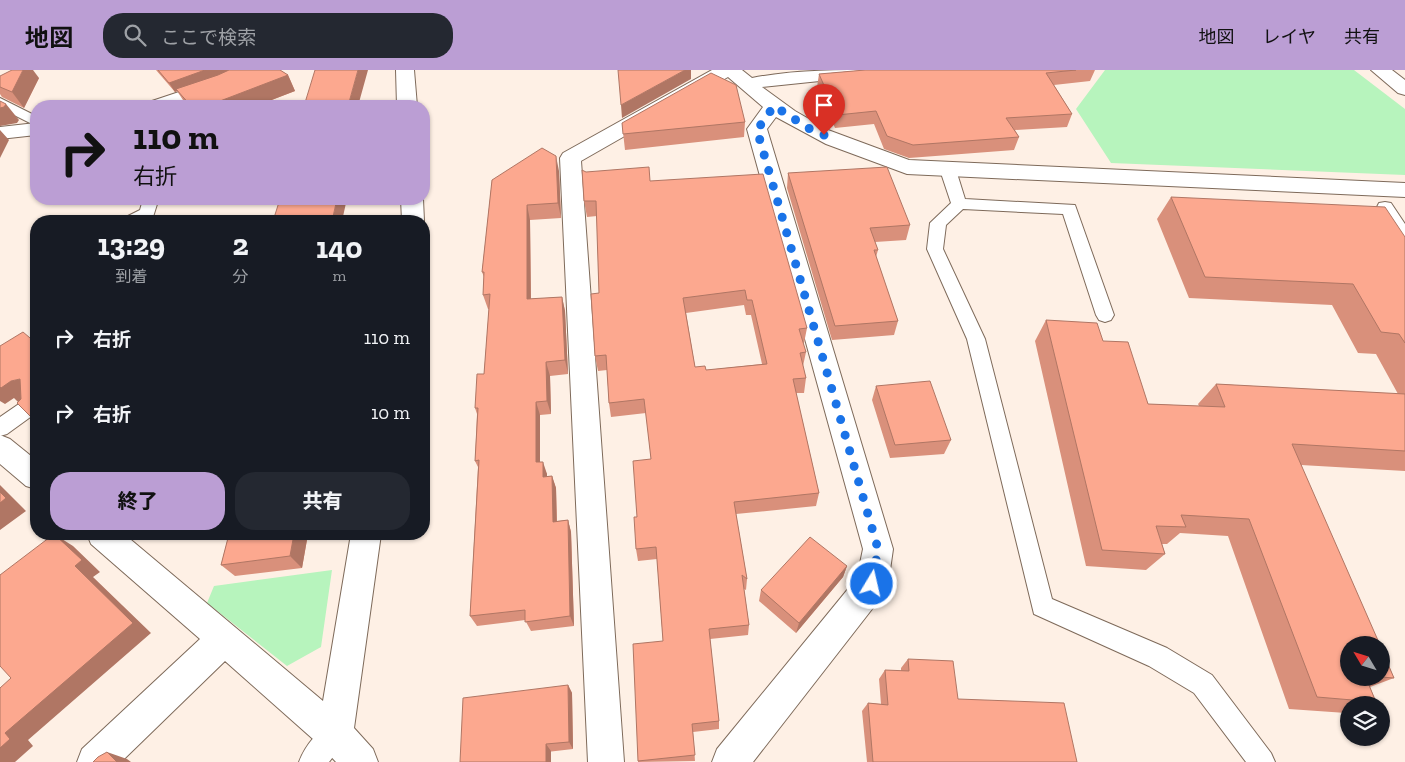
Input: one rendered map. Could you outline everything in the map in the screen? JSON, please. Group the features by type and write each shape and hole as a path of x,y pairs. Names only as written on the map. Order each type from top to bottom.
{"street":[{"path":"174,100 219,85 252,70"},
{"path":"406,70 407,100"},
{"path":"606,762 570,158 726,70"},
{"path":"731,70 774,106 810,129 865,154 907,167 1405,190"},
{"path":"748,85 769,79 868,70"},
{"path":"1380,70 1405,89"},
{"path":"730,762 872,584 878,549 757,130 774,106"},
{"path":"0,133 30,130"},
{"path":"2,446 30,472"},
{"path":"109,540 335,734 360,762"},
{"path":"335,734 365,540"},
{"path":"95,762 225,638"}],"lane":[{"path":"0,102 30,119"},
{"path":"948,170 959,204"},
{"path":"1105,315 1069,208 959,204 938,223 934,249 976,339 1042,606 1158,657 1203,684 1262,762"},
{"path":"1385,207 1405,236"},
{"path":"2,446 30,411"},
{"path":"312,762 335,734"}],"green space":[{"path":"1105,70 1354,70 1405,109 1405,175 1111,163 1076,109"},
{"path":"332,570 321,647 287,666 207,603 214,586"}],"building":[{"path":"12,70 23,70 12,92 0,87 0,76"},
{"path":"158,70 205,70 169,83"},
{"path":"229,70 280,70 288,75 223,100 186,100 176,89"},
{"path":"315,70 358,70 350,100 306,100"},
{"path":"618,70 685,70 621,105"},
{"path":"865,70 1076,70 1046,73 1072,114 1006,118 1019,137 913,145 887,136 876,111 837,115 819,74"},
{"path":"711,73 736,85 745,122 623,134 622,123"},
{"path":"0,101 6,104 4,107 0,108"},
{"path":"542,148 556,156 558,203 527,205 527,299 562,297 565,360 546,362 547,401 536,402 536,462 543,462 543,477 552,476 553,522 568,520 570,616 525,622 525,610 470,616 479,460 475,461 478,408 475,408 477,374 484,374 490,294 483,295 484,272 482,272 492,180"},
{"path":"649,167 650,181 763,174 807,328 799,329 806,352 800,353 806,378 793,379 819,493 734,502 747,579 742,575 749,625 709,629 719,721 692,724 695,755 638,761 633,644 663,641 656,547 636,549 634,517 637,517 633,461 651,459 644,399 609,403 606,355 595,356 591,294 599,293 596,201 584,201 582,170 586,172","holes":["745,290 747,300 752,300 767,364 706,370 705,366 695,367 683,298"]},
{"path":"887,167 910,225 870,228 878,250 874,250 898,321 835,326 788,173"},
{"path":"1171,197 1385,207 1405,237 1405,343 1399,334 1381,332 1353,284 1205,277"},
{"path":"278,205 336,205 333,215 275,215"},
{"path":"1046,320 1097,323 1103,341 1128,342 1148,404 1225,407 1216,384 1405,394 1405,451 1292,444 1376,636 1340,636 1340,686 1369,686 1374,696 1340,696 1340,699 1317,697 1249,519 1181,515 1186,527 1156,526 1165,554 1102,550"},
{"path":"23,332 30,338 30,416 17,403 21,399 20,379 0,387 0,346"},
{"path":"930,381 951,440 895,445 876,386"},
{"path":"0,492 6,498 0,503"},
{"path":"810,537 847,566 799,623 761,590"},
{"path":"46,540 60,540 82,560 75,566 133,623 5,733 10,739 0,748 0,688 11,678 0,666 0,575"},
{"path":"227,540 293,540 290,556 221,565"},
{"path":"908,659 953,661 958,699 1064,703 1077,762 873,762 868,703 888,705 885,670 909,671"},
{"path":"1390,669 1394,678 1390,678"},
{"path":"568,685 569,742 546,744 546,762 460,762 463,698"},
{"path":"107,752 117,762 93,762 98,757"}],"route":[{"path":"824,135 810,129 774,106 757,130 878,549 872,584"}]}
